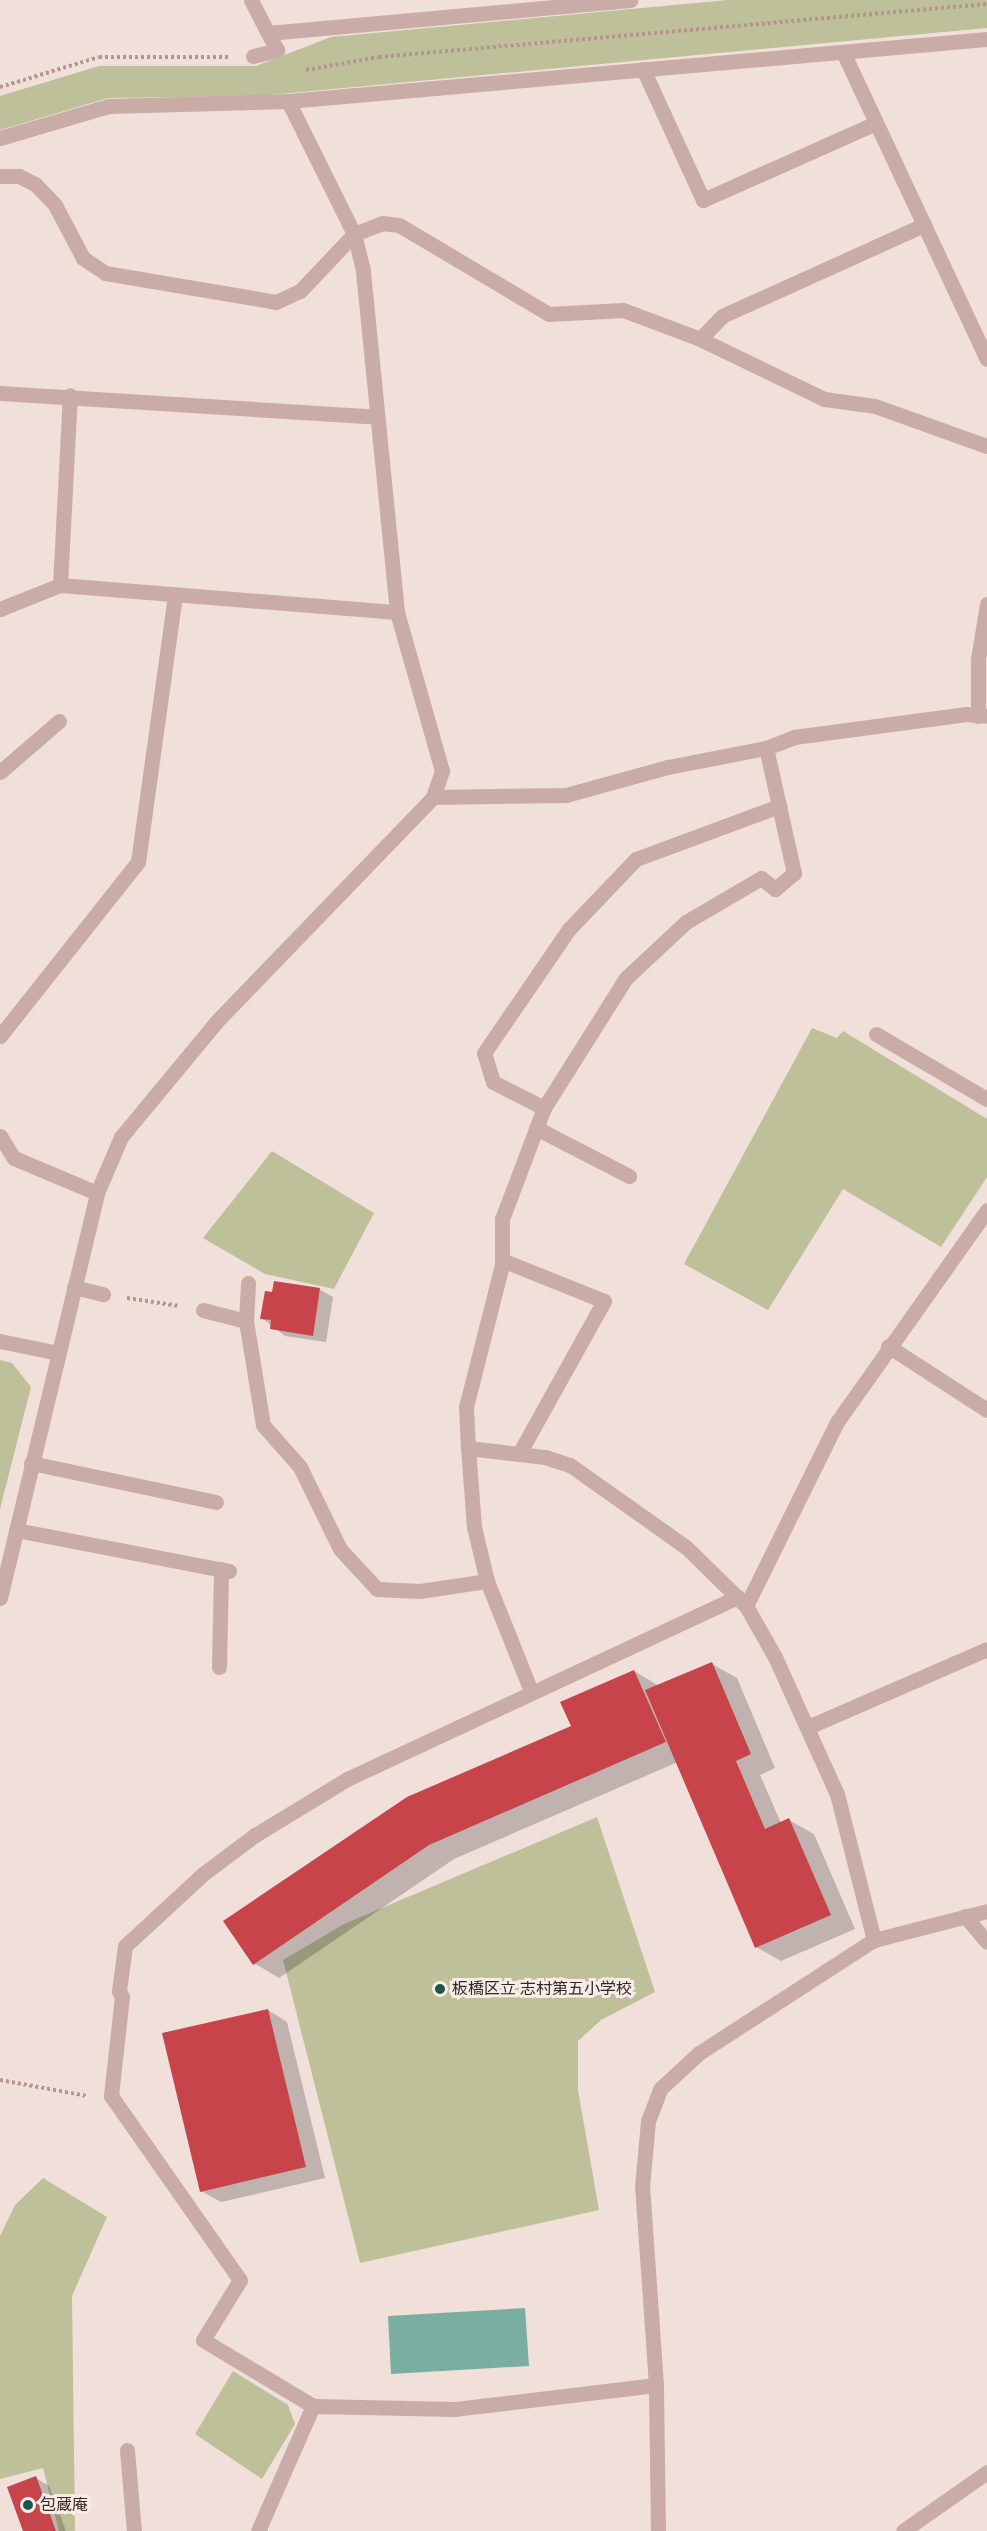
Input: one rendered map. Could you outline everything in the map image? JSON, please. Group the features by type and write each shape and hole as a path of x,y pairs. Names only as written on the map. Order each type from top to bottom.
{"street":[{"path":"251,0 277,50 253,57"},
{"path":"268,33 630,0"},
{"path":"0,138 109,106 288,101 987,39"},
{"path":"843,52 924,225 981,329 987,360"},
{"path":"643,69 703,200 876,123"},
{"path":"0,1598 97,1193 121,1137 216,1022 433,797 442,771 397,612 363,270 354,234 288,101"},
{"path":"0,173 35,184 55,205 83,258 105,273 276,302 300,291 354,234 382,223 399,225 549,314 623,309 700,339 824,399 875,406 987,446"},
{"path":"700,339 722,316 924,225"},
{"path":"0,393 70,395 377,417"},
{"path":"60,585 70,395"},
{"path":"0,609 60,585 397,612"},
{"path":"0,1035 138,862 175,596"},
{"path":"433,797 566,795 668,767 766,748 794,737 982,716 978,659 987,604"},
{"path":"0,772 59,721"},
{"path":"531,1691 487,1581 474,1527 468,1448 466,1407 502,1260 502,1219 544,1108 626,978 686,922 761,878 775,890 794,873 766,748"},
{"path":"544,1108 493,1082 484,1053 569,929 636,859 779,806"},
{"path":"876,1034 987,1099"},
{"path":"536,1128 629,1176"},
{"path":"0,1136 14,1158 97,1193"},
{"path":"656,2385 455,2409 313,2406 203,2340 240,2280 111,2096 125,1946 203,1874 255,1835 347,1779 531,1691 742,1602 837,1422 888,1346 985,1219"},
{"path":"502,1260 604,1301 519,1454"},
{"path":"248,1283 246,1322 263,1425 300,1467 340,1549 377,1589 420,1591 487,1581"},
{"path":"74,1287 103,1294"},
{"path":"203,1310 246,1322"},
{"path":"0,1341 58,1353"},
{"path":"888,1346 987,1410"},
{"path":"468,1448 519,1454 570,1465 608,1489 686,1547 742,1602 808,1727 837,1794 874,1940"},
{"path":"31,1463 216,1502"},
{"path":"16,1530 225,1570 219,1667"},
{"path":"808,1727 987,1649"},
{"path":"658,2531 656,2385 642,2187 648,2121 660,2089 699,2053 874,1940 987,1911"},
{"path":"965,1916 987,1942"},
{"path":"258,2531 313,2406"},
{"path":"127,2450 134,2531"},
{"path":"903,2531 987,2472"}],"path":[{"path":"299,71 379,57 987,4"},
{"path":"0,87 99,57 253,57"},
{"path":"103,1294 203,1310"},
{"path":"0,2080 86,2096 111,2096"}],"green space":[{"path":"728,0 987,0 987,28 258,96 108,98 0,130 0,96 99,66 256,66 331,37"},
{"path":"812,1028 837,1038 843,1031 987,1119 987,1177 941,1247 843,1189 768,1310 684,1264"},
{"path":"272,1151 374,1213 334,1289 265,1274 203,1238"},
{"path":"0,1360 12,1363 31,1387 0,1509"},
{"path":"597,1817 655,1992 601,2020 578,2041 578,2090 599,2210 360,2263 283,1960 344,1924"},
{"path":"43,2178 107,2217 72,2296 75,2531 59,2531 43,2468 0,2479 0,2236 15,2205"},
{"path":"233,2371 288,2405 295,2424 262,2479 195,2434"}],"water":[{"path":"525,2308 529,2366 391,2374 388,2316"}],"building":[{"path":"274,1281 320,1288 313,1336 270,1329 271,1320 260,1319 265,1291 272,1292"},
{"path":"712,1662 751,1754 736,1761 765,1829 789,1818 831,1915 755,1948 645,1690"},
{"path":"634,1670 666,1742 429,1845 253,1965 223,1921 407,1797 571,1726 560,1702"},
{"path":"268,2009 306,2167 200,2192 162,2033"},
{"path":"36,2476 56,2531 23,2531 7,2487"}],"place":[{"name":"板橋区立 志村第五小学校","path":"440,1989"},
{"name":"包蔵庵","path":"28,2505"}]}
